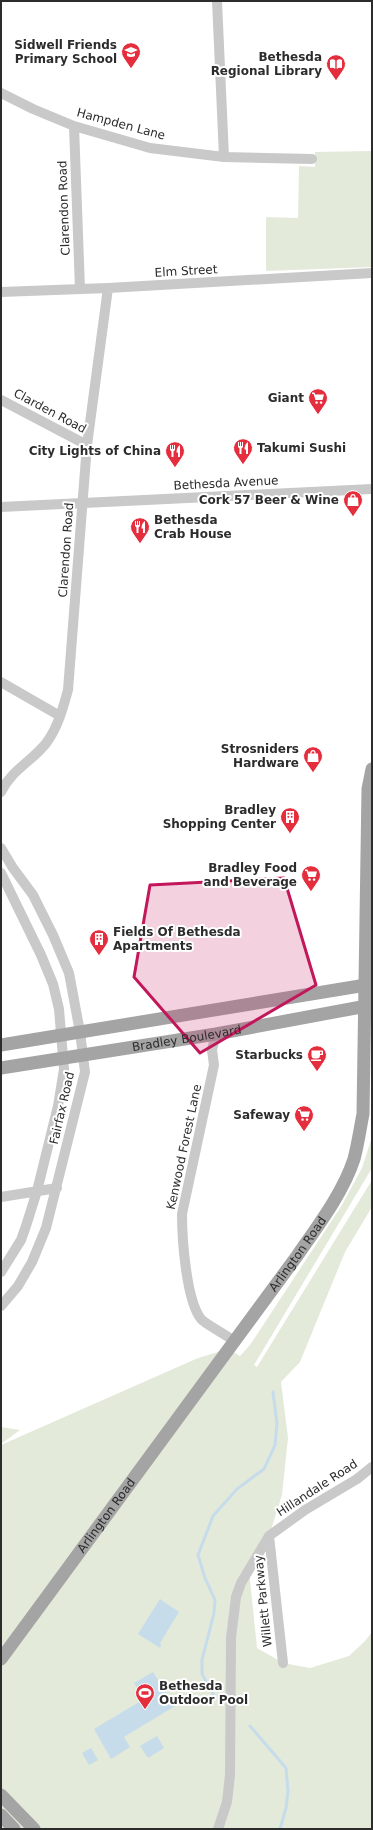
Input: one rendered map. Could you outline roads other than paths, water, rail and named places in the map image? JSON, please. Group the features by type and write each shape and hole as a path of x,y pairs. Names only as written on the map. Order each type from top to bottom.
{"main road":[{"name":"Arlington Road","path":"1,1659 116,1505 234,1341 288,1269 328,1211 354,1159 363,1114 368,1005 368,789 372,768"},
{"name":"Bradley Boulevard","path":"1,1045 368,984"},
{"name":"Bradley Boulevard","path":"1,1068 216,1034 368,1005"},
{"path":"1,1795 34,1829"},
{"path":"1,1815 14,1829"}],"street":[{"path":"217,1 224,157"},
{"name":"Hampden Lane","path":"1,93 33,109 74,126 150,148 224,157 312,159"},
{"name":"Clarendon Road","path":"74,126 80,289"},
{"name":"Elm Street","path":"1,292 108,288 372,273"},
{"name":"Clarendon Road","path":"1,792 15,772 47,742 60,716 68,690 87,445 108,288"},
{"name":"Clarden Road","path":"1,400 87,445"},
{"name":"Bethesda Avenue","path":"1,507 372,489"},
{"path":"1,682 60,716"},
{"name":"Fairfax Road","path":"1,848 13,868 33,895 53,935 69,973 84,1054 85,1072 46,1228 32,1262 18,1286 1,1306"},
{"path":"1,871 13,868"},
{"name":"Fairfax Road","path":"1,871 39,949 53,984 59,1009 64,1057 64,1068 58,1106 37,1191 21,1240 1,1272"},
{"name":"Kenwood Forest Lane","path":"216,1034 212,1050 214,1065 182,1214 182,1237 193,1303 202,1319 234,1341"},
{"path":"1,1197 57,1188"},
{"name":"Hillandale Road","path":"218,1829 227,1802 230,1775 231,1638 236,1597 249,1568 269,1536 305,1510 357,1479 372,1467"},
{"name":"Willett Parkway","path":"269,1536 283,1663"}],"water":[{"path":"160,1599 179,1612 160,1643 160,1648 138,1634"},
{"path":"153,1672 175,1706 124,1737 130,1747 111,1759 94,1729 144,1699 134,1683"},
{"path":"157,1736 164,1748 148,1758 140,1746"},
{"path":"91,1748 98,1760 89,1765 82,1753"}],"waterway":[{"path":"215,1697 202,1674 202,1660 214,1613 215,1600 205,1578 198,1555 213,1516 237,1489 264,1469 275,1445 277,1423 273,1392"},
{"path":"250,1726 286,1768 288,1791 286,1808 280,1829"}],"place":[{"name":"Sidwell Friends Primary School","path":"131,69"},
{"name":"Bethesda Regional Library","path":"336,81"},
{"name":"Giant","path":"318,415"},
{"name":"Takumi Sushi","path":"243,465"},
{"name":"City Lights of China","path":"175,468"},
{"name":"Cork 57 Beer & Wine","path":"353,517"},
{"name":"Bethesda Crab House","path":"140,544"},
{"name":"Strosniders Hardware","path":"313,773"},
{"name":"Bradley Shopping Center","path":"290,834"},
{"name":"Bradley Food and Beverage","path":"311,892"},
{"name":"Fields Of Bethesda Apartments","path":"99,956"},
{"name":"Starbucks","path":"317,1072"},
{"name":"Safeway","path":"304,1132"},
{"name":"Bethesda Outdoor Pool","path":"145,1710"}]}
